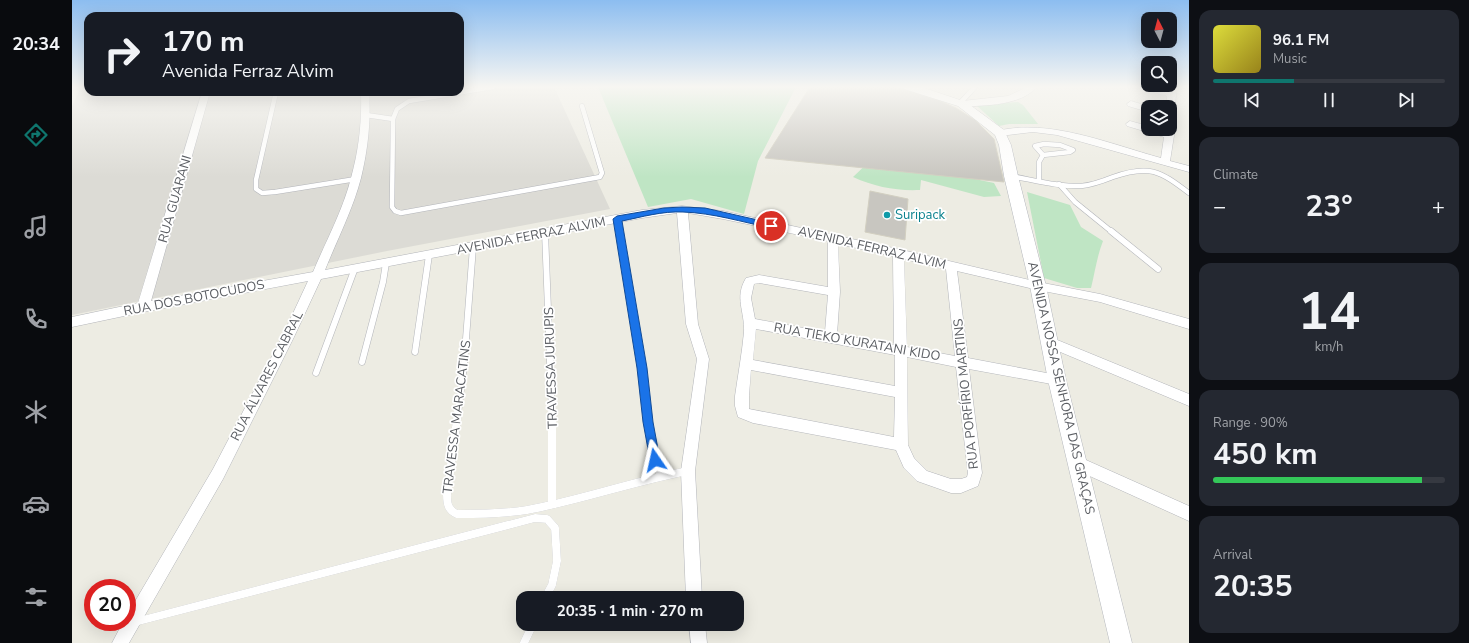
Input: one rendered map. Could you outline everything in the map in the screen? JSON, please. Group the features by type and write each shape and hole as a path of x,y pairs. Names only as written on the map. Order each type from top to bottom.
{"main road":[{"path":"978,117 1000,133"},
{"name":"AVENIDA NOSSA SENHORA DAS GRAÇAS","path":"1000,133 1008,155 1011,176 1038,286 1057,380 1121,643"}],"street":[{"name":"RUA GUARANI","path":"143,307 199,117"},
{"name":"RUA ÁLVARES CABRAL","path":"136,616 218,474 288,337 317,275 356,179 364,140 366,117"},
{"path":"1130,124 1141,127"},
{"path":"1000,133 1030,128 1047,130 1189,169"},
{"path":"1164,162 1168,136"},
{"path":"682,209 692,324 701,348 703,359 688,472 694,591"},
{"name":"AVENIDA FERRAZ ALVIM","path":"317,275 473,247 657,211 682,209 723,215 898,253 1038,286 1100,298 1189,324"},
{"path":"832,338 834,292 833,240"},
{"path":"834,292 754,279 747,285 746,292 750,323 742,409 743,413 901,445 902,393 898,253"},
{"name":"RUA PORFÍRIO MARTINS","path":"901,445 909,463 922,476 951,486 961,486 973,481 975,473 973,439 951,266"},
{"name":"RUA DOS BOTOCUDOS","path":"72,322 143,307 317,275"},
{"name":"RUA TIEKO KURATANI KIDO","path":"750,323 962,361 1057,380"},
{"path":"1050,342 1189,400"},
{"path":"747,364 902,393"},
{"path":"1077,463 1189,514"},
{"name":"RUA ÁLVARES CABRAL","path":"120,643 127,631"},
{"path":"697,631 699,643"}],"lane":[{"path":"270,117 256,180 256,189 262,192 275,192 356,179"},
{"path":"380,117 393,119 392,207 395,211 401,213 600,177 602,173 585,117"},
{"path":"1039,144 1063,145 1073,150 1070,152 1042,155 1035,146 1039,144"},
{"path":"1039,180 1039,162 1042,155"},
{"path":"1011,176 1059,184 1088,186 1144,170 1163,175 1189,193"},
{"path":"1059,184 1075,202 1158,269"},
{"path":"617,219 642,368 649,428 655,460 661,476"},
{"name":"TRAVESSA JURUPIS","path":"545,232 554,441 552,504"},
{"name":"TRAVESSA MARACATINS","path":"473,247 464,365 447,495 448,507 451,512 457,514 498,514 552,504 661,476 688,472"},
{"path":"415,352 429,255"},
{"path":"362,362 383,282 386,262"},
{"path":"316,373 355,268"},
{"path":"136,622 535,518 547,518 555,528 557,561 552,585 549,591"},
{"path":"524,643 530,631"}],"shaded area":[{"path":"72,117 568,117 610,209 387,251 72,315"}],"green space":[{"path":"611,117 781,117 758,161 744,214 691,199 648,207"},
{"path":"989,117 1032,117 1038,124 1009,124 999,126"},
{"path":"873,158 994,183 1001,196 984,197 921,180 920,190 894,189 878,186 853,177"},
{"path":"1027,192 1070,205 1081,227 1103,241 1091,288 1077,288 1044,278"}],"building":[{"path":"791,117 970,117 994,139 1004,182 765,158"},
{"name":"Suripack","path":"870,191 908,199 905,240 865,232"}],"place":[{"name":"Suripack","path":"887,215"}],"route":[{"path":"655,460 648,422 642,368 617,219 664,210 682,209 705,211 771,226"}]}
